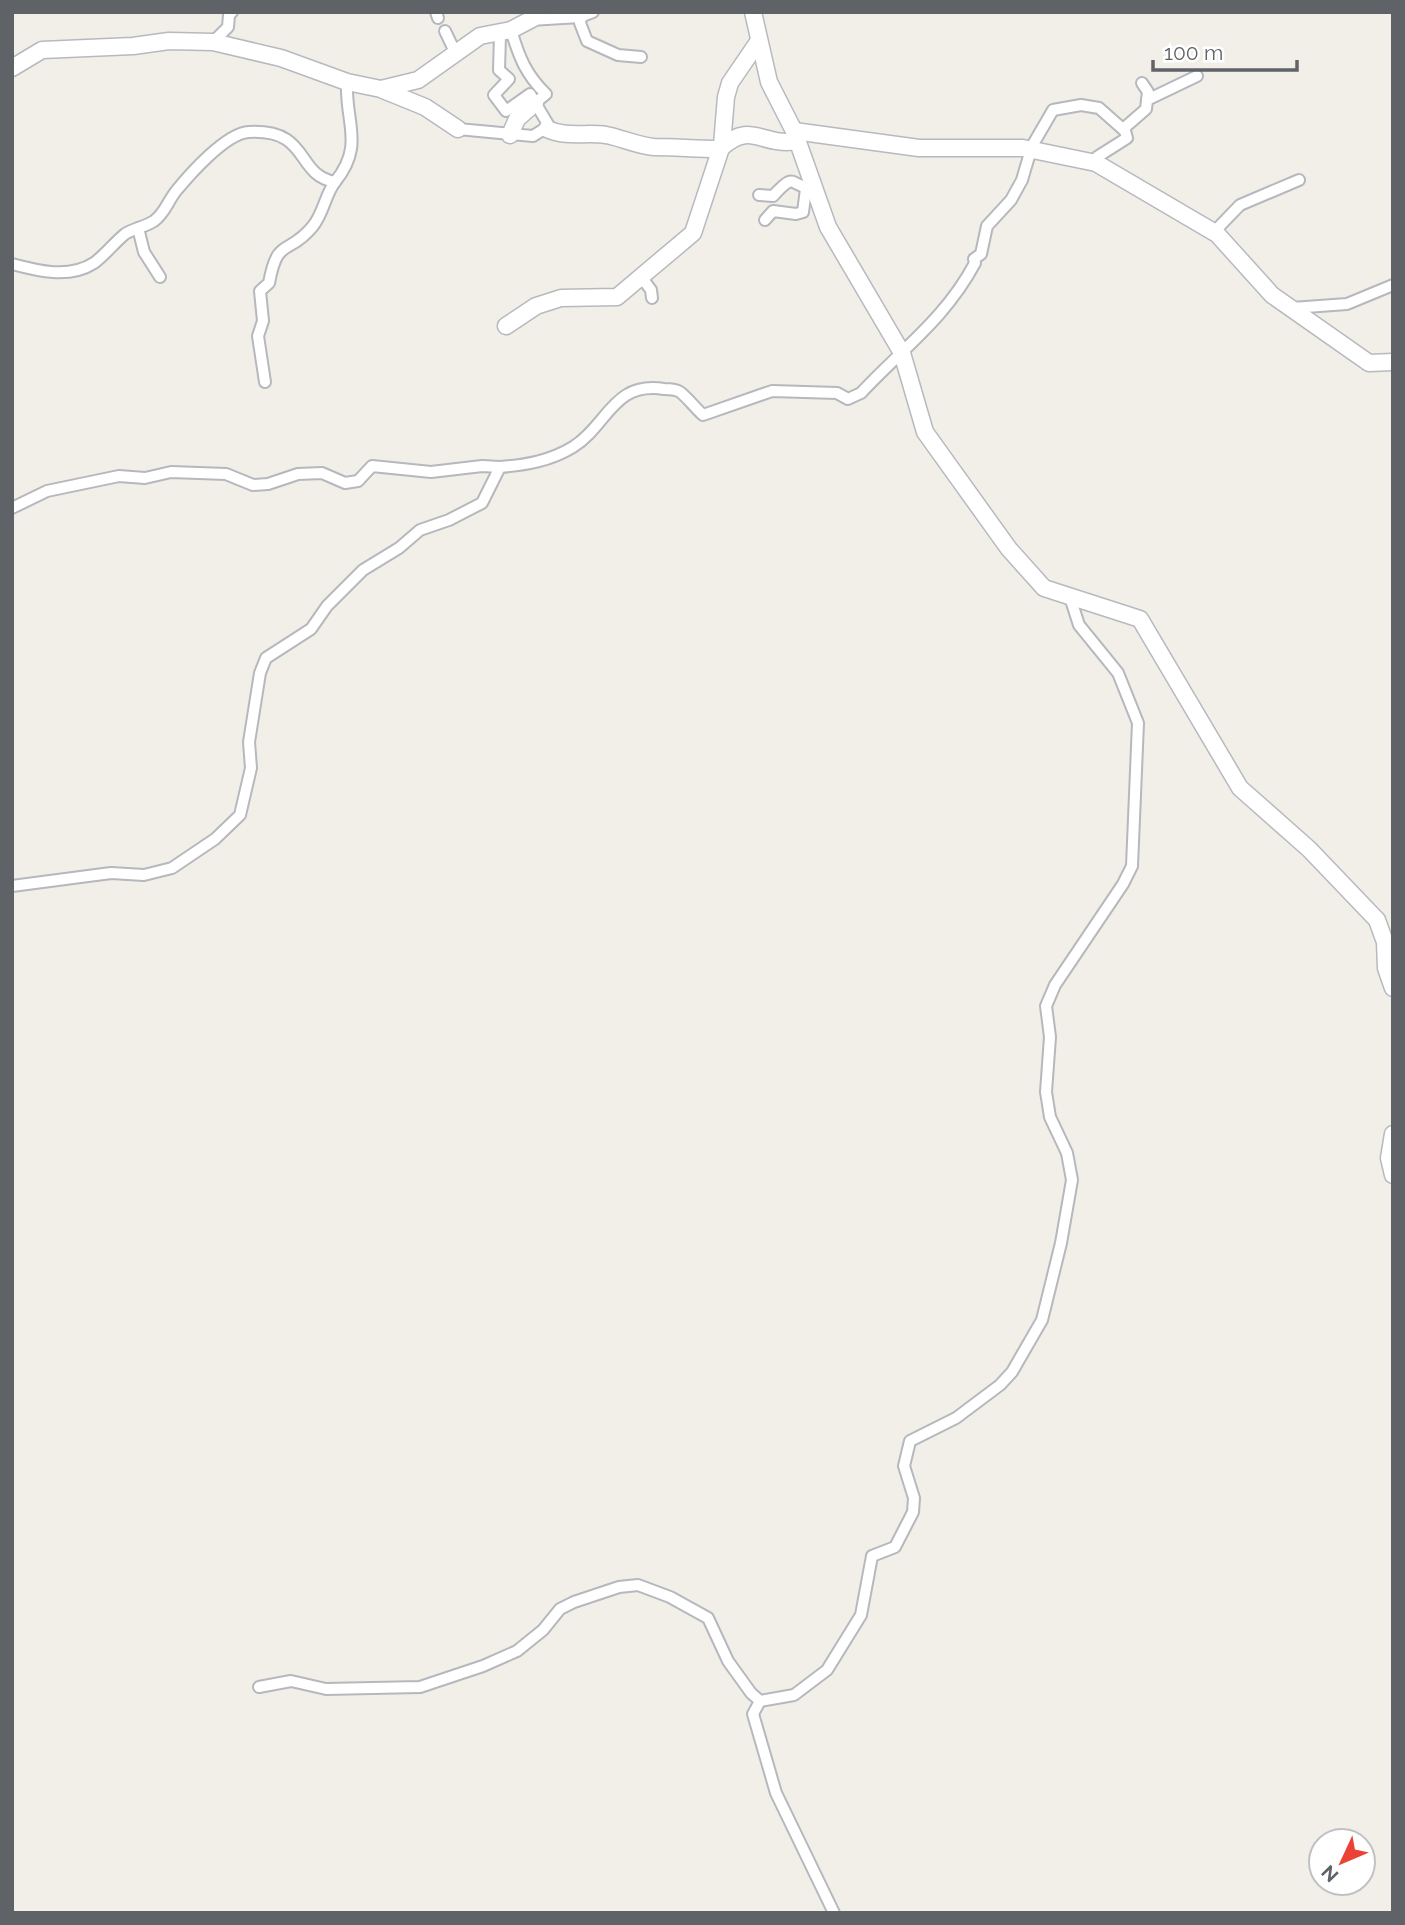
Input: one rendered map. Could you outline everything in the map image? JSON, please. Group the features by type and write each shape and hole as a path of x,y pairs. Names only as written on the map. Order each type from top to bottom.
{"street":[{"path":"213,42 228,27 229,15 232,12"},
{"path":"380,89 418,80 480,36 505,32 533,16 581,15 593,12"},
{"path":"753,12 769,82 796,136 810,189 828,228 902,353 925,432 1009,549 1044,588 1140,619 1240,788 1309,849 1377,920 1385,942 1386,968 1393,988"},
{"path":"581,15 587,41 618,55 642,57"},
{"path":"445,31 456,54"},
{"path":"505,32 499,70 509,79 494,95 506,111 530,94 549,126 547,129"},
{"path":"505,32 532,80 546,94 517,119 510,135"},
{"path":"12,68 42,50 133,46 169,41 213,42 281,58 347,82 380,89 425,107 458,129 533,136 547,129 563,135 605,135 654,147 667,145 690,149 720,148 736,134 746,133 783,144 796,136 919,148 1031,149 1096,163 1214,232 1272,295 1369,363 1393,362"},
{"path":"506,326 536,306 561,298 617,297 693,233 720,148 730,83 758,42"},
{"path":"1147,100 1197,76"},
{"path":"265,382 258,336 263,321 260,291 269,284 277,252 282,247 298,242 314,224 335,181 347,167 354,145 346,101 347,82"},
{"path":"1123,129 1146,109 1148,92 1142,83"},
{"path":"12,508 47,491 119,476 145,478 170,472 226,474 253,485 268,484 298,474 322,473 345,483 358,481 372,466 431,472 482,466 531,465 573,447 602,421 625,394 656,387 678,391 703,415 772,391 837,393 848,399 861,393 937,320 956,295 975,263 974,259 981,254 987,226 1004,210 1022,180 1031,149 1053,110 1081,105 1099,108 1123,129 1128,138 1097,157 1096,163"},
{"path":"12,264 34,272 78,271 94,263 126,233 154,221 166,209 173,194 219,149 246,132 281,134 292,142 309,165 324,178 335,181"},
{"path":"759,195 773,196 788,181 795,180 810,189"},
{"path":"1214,232 1240,205 1299,180"},
{"path":"765,220 773,211 796,214 803,212 810,189"},
{"path":"138,228 144,252 160,277"},
{"path":"642,278 651,290 652,298"},
{"path":"1292,308 1347,303 1393,285"},
{"path":"12,886 111,873 144,875 163,871 172,868 215,839 240,816 251,768 249,742 260,673 266,658 311,629 327,606 363,570 399,548 420,530 449,520 482,503 500,467"},
{"path":"760,1701 794,1695 827,1670 861,1615 872,1556 895,1547 913,1512 914,1498 904,1466 910,1441 956,1418 1000,1385 1037,1330 1046,1308 1072,1180 1070,1161 1053,1128 1048,1104 1050,1037 1046,1006 1055,985 1123,884 1132,866 1139,735 1133,704 1118,673 1079,625 1069,594"},
{"path":"1393,1135 1389,1158 1393,1175"},
{"path":"259,1687 291,1681 326,1689 420,1687 509,1656 530,1641 560,1609 574,1602 619,1587 638,1585 670,1597 708,1618 728,1661 760,1701"},
{"path":"760,1701 753,1714 770,1776 834,1913"}]}
